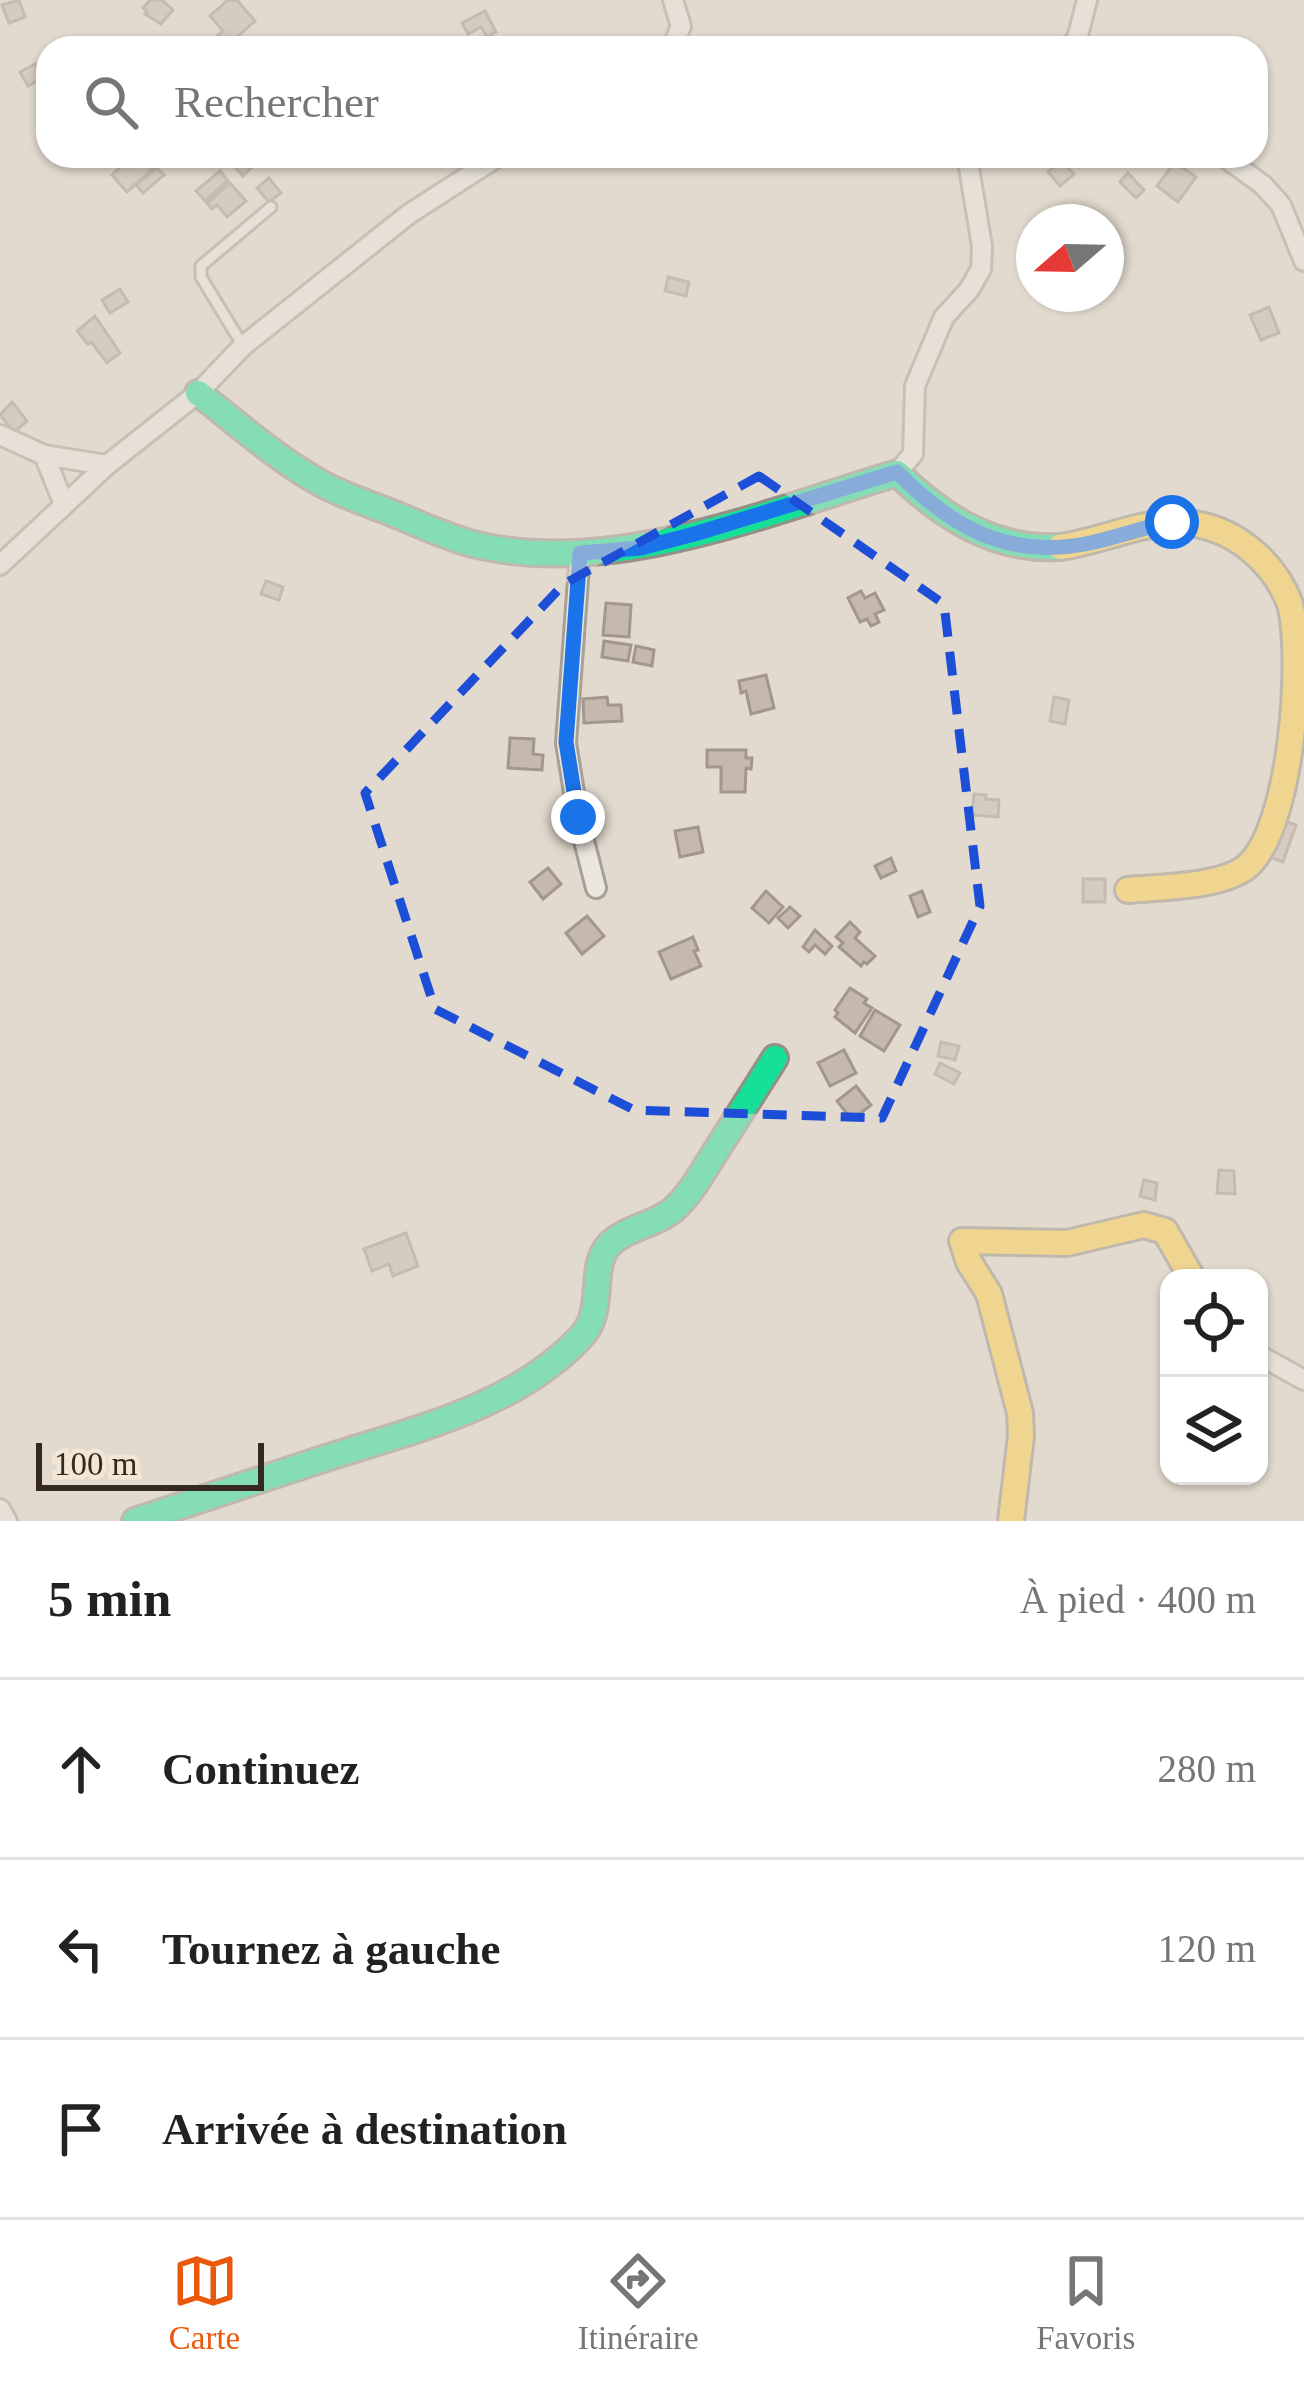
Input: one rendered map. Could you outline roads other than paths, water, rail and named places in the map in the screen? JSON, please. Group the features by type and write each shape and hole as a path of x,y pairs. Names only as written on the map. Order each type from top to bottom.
{"street":[{"path":"673,0 681,26 677,36"},
{"path":"1079,36 1087,0"},
{"path":"0,565 106,465 199,393 243,346 410,214 481,168"},
{"path":"199,393 324,485 477,545 580,553 641,548 698,533 897,472 913,454 915,386 944,317 981,269 969,168"},
{"path":"1240,168 1281,205 1304,261"},
{"path":"0,435 44,455 106,465"},
{"path":"44,455 64,504"},
{"path":"897,472 928,504 970,531 1045,548 1090,543 1172,522 1224,532 1261,557 1283,589 1293,613 1298,691 1280,806 1261,852 1242,872 1128,890"},
{"path":"580,553 566,742 596,888"},
{"path":"135,1521 394,1436 510,1391 562,1357 588,1330 599,1301 604,1249 679,1204 775,1058"},
{"path":"1011,1521 1020,1413 989,1294 962,1257 962,1241 1067,1243 1144,1225 1166,1231 1187,1269"},
{"path":"1268,1360 1304,1380"},
{"path":"0,1509 7,1521"}],"lane":[{"path":"243,346 201,277 202,266 271,207"}]}
